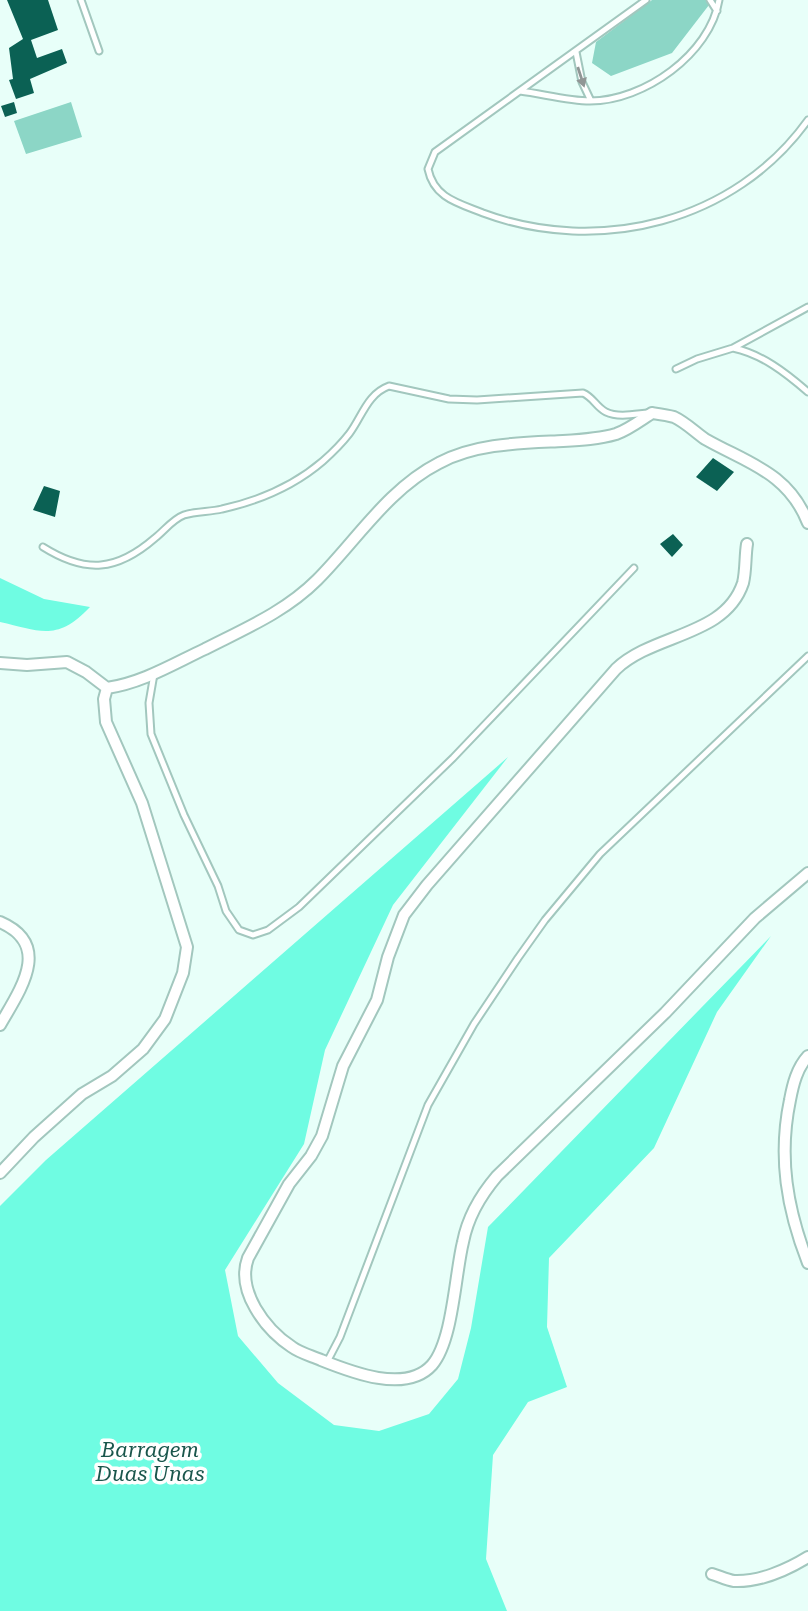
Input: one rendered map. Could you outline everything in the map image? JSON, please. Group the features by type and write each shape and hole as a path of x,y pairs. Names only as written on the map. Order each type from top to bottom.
{"street":[{"path":"0,663 27,665 67,662 107,688 126,685 154,674 289,605 319,579 390,500 439,462 462,454 511,444 602,437 619,433 652,413 671,416 704,438 750,460 795,497 808,523"},
{"path":"747,544 743,582 732,605 714,621 645,648 616,669 427,885 404,915 388,957 377,1000 343,1066 322,1136 311,1156 289,1184 244,1267 246,1287 261,1317 293,1348 358,1374 402,1378 422,1373 430,1367 443,1348 463,1239 474,1208 484,1191 666,1013 755,918 808,873"},
{"path":"0,1173 34,1137 82,1094 112,1076 143,1049 165,1019 183,973 187,947 142,803 106,722 104,699 107,688"},
{"path":"0,922 13,927 25,939 29,959 25,980 0,1025"},
{"path":"808,1056 801,1063 792,1086 783,1157 788,1198 808,1263"},
{"path":"712,1574 733,1581 764,1576 789,1568 808,1557"}],"lane":[{"path":"81,0 99,51"},
{"path":"646,0 435,152 428,169 435,189 469,208 516,223 568,231 602,231 659,222 711,204 769,165 808,120"},
{"path":"710,0 717,11"},
{"path":"520,90 591,101 638,90 672,72 705,34 717,11 719,0"},
{"path":"576,51 582,82 591,101"},
{"path":"677,369 697,359 733,348 808,307"},
{"path":"733,348 765,360 808,392"},
{"path":"43,547 79,564 118,562 130,558 174,520 186,514 222,509 286,486 325,459 349,434 373,395 389,386 428,396 477,400 583,393 591,396 605,412 652,413"},
{"path":"154,674 149,703 151,734 218,886 226,911 239,930 253,935 268,930 299,907 453,758 635,568"},
{"path":"327,1362 340,1337 428,1105 474,1024 518,958 545,920 600,854 808,656"}],"shaded area":[{"path":"652,0 707,0 709,5 672,53 611,76 592,63 596,42"},
{"path":"71,102 82,137 26,154 14,121"}],"water":[{"path":"0,578 44,599 90,607 68,625 48,631 0,622"},
{"name":"Barragem Duas Unas","path":"508,757 393,905 325,1050 304,1144 225,1270 238,1336 278,1383 334,1425 379,1431 429,1414 458,1379 471,1328 488,1227 771,936 717,1012 654,1148 549,1258 547,1327 567,1387 528,1402 493,1455 486,1559 507,1611 0,1611 0,1206 46,1160"}],"building":[{"path":"7,0 48,0 58,30 31,40 37,58 62,49 67,63 30,79 34,93 16,99 9,80 13,79 9,48 23,39"},
{"path":"14,102 17,113 5,117 1,106"},
{"path":"713,458 734,472 717,491 696,477"},
{"path":"44,486 60,491 55,517 33,510"},
{"path":"673,534 683,545 672,557 660,544"}]}
